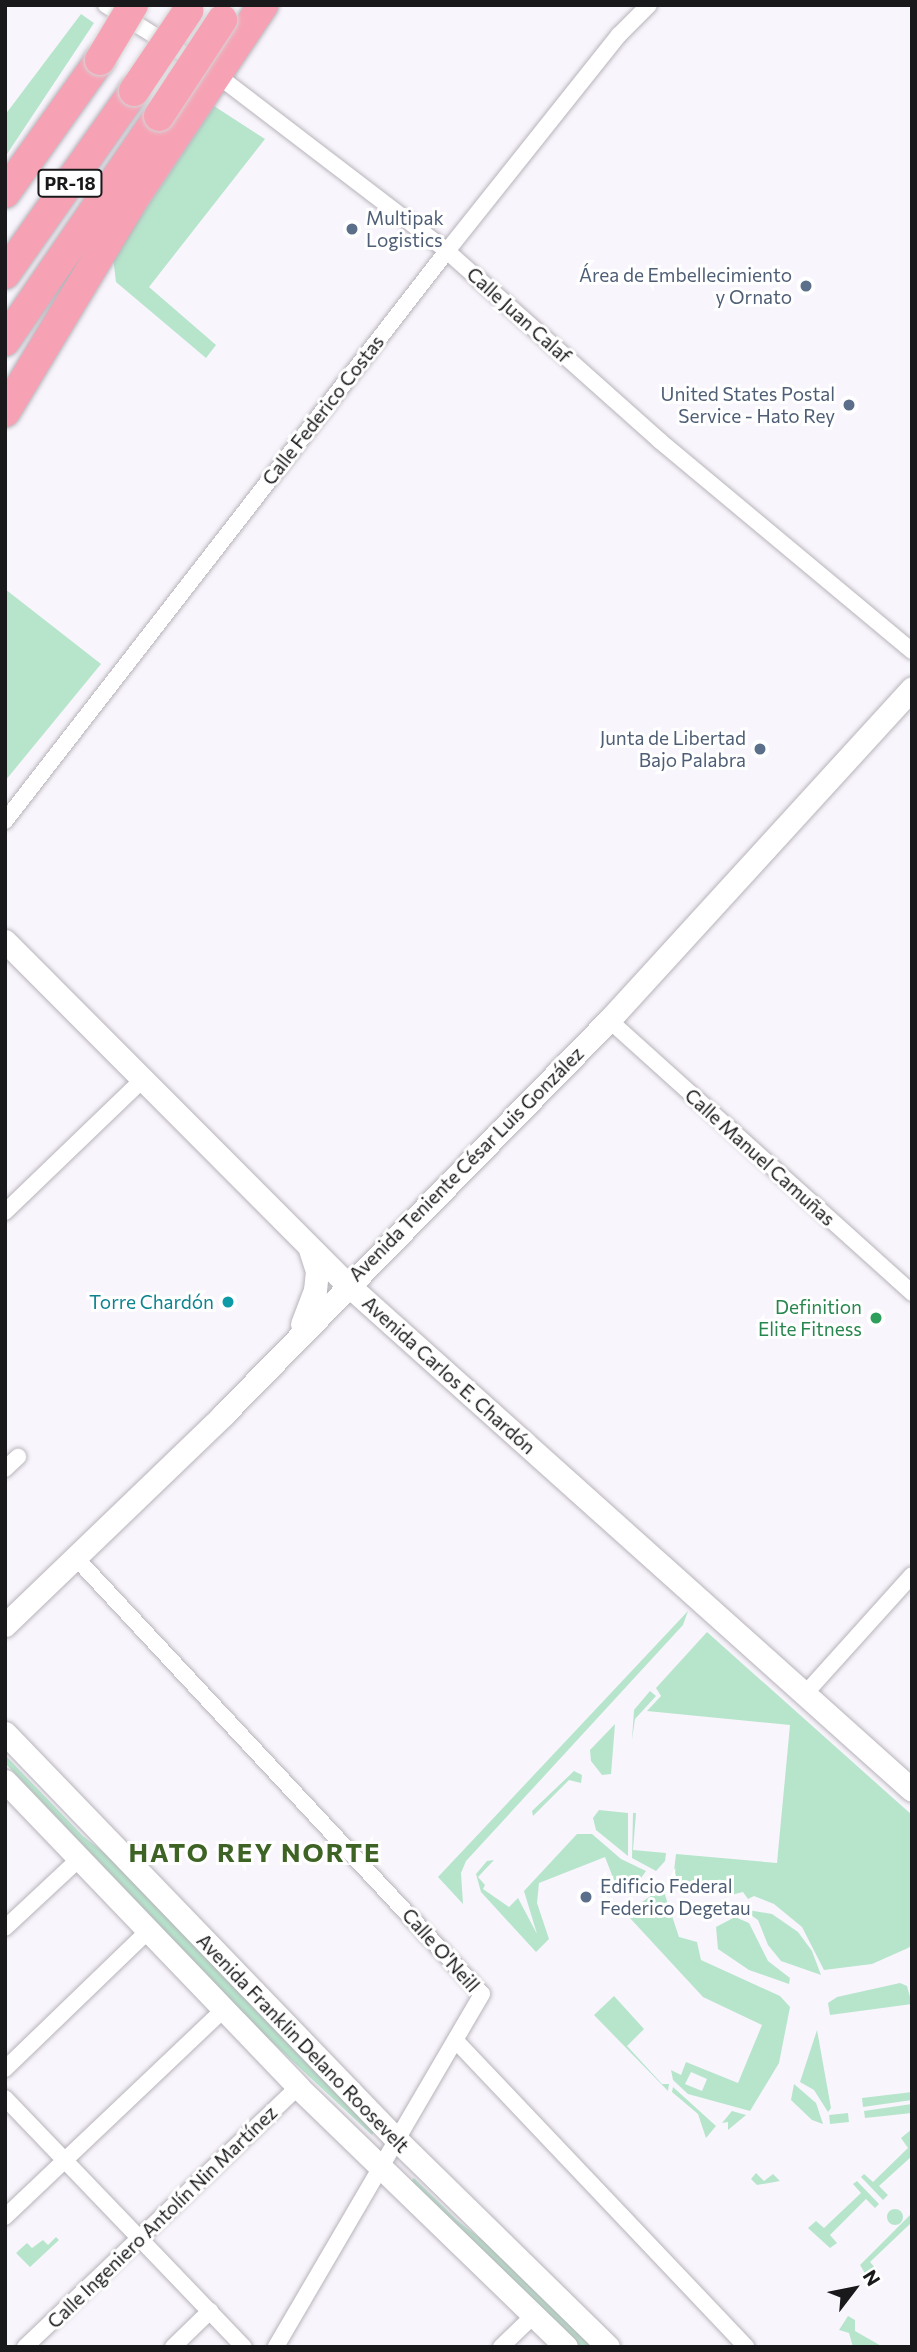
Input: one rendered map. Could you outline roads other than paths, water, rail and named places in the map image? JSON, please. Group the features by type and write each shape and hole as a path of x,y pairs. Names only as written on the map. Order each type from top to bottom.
{"highway":[{"name":"PR-18","path":"11,182 100,60 133,5"},
{"path":"5,412 136,195 263,5"},
{"name":"PR-18","path":"5,274 190,7"},
{"path":"5,341 229,10"}],"street":[{"name":"Calle Juan Calaf","path":"106,5 217,75 447,251 660,441 912,651"},
{"name":"Calle Federico Costas","path":"5,821 447,251 619,35 649,5"},
{"name":"Avenida Teniente César Luis González","path":"5,1625 77,1559 609,1020 912,688"},
{"name":"Avenida Carlos E. Chardón","path":"5,941 347,1284 912,1790"},
{"name":"Calle Manuel Camuñas","path":"609,1020 912,1293"},
{"path":"5,1212 143,1079"},
{"path":"292,1342 315,1290 317,1271 308,1244"},
{"path":"5,1469 18,1457"},
{"name":"Calle O'Neill","path":"77,1559 480,1989 482,2000 458,2043 276,2347"},
{"path":"804,1695 912,1575"},
{"name":"Avenida Franklin Delano Roosevelt","path":"5,1733 400,2143 608,2347"},
{"name":"Avenida Franklin Delano Roosevelt","path":"5,1781 298,2087 566,2347"},
{"path":"5,1928 79,1859"},
{"path":"5,2069 147,1932"},
{"path":"5,2217 223,2010"},
{"path":"458,2043 746,2347"},
{"name":"Calle Ingeniero Antolín Nin Martínez","path":"25,2347 298,2087"},
{"path":"5,2098 244,2347"},
{"path":"173,2347 210,2311"},
{"path":"501,2347 534,2315"}],"place":[{"name":"Multipak Logistics","path":"352,229"},
{"name":"Área de Embellecimiento y Ornato","path":"806,286"},
{"name":"United States Postal Service - Hato Rey","path":"849,405"},
{"name":"Junta de Libertad Bajo Palabra","path":"760,749"},
{"name":"Torre Chardón","path":"228,1302"},
{"name":"Definition Elite Fitness","path":"876,1318"},
{"name":"Edificio Federal Federico Degetau","path":"586,1897"}],"district":[{"name":"HATO REY NORTE","path":"255,1852"}]}
